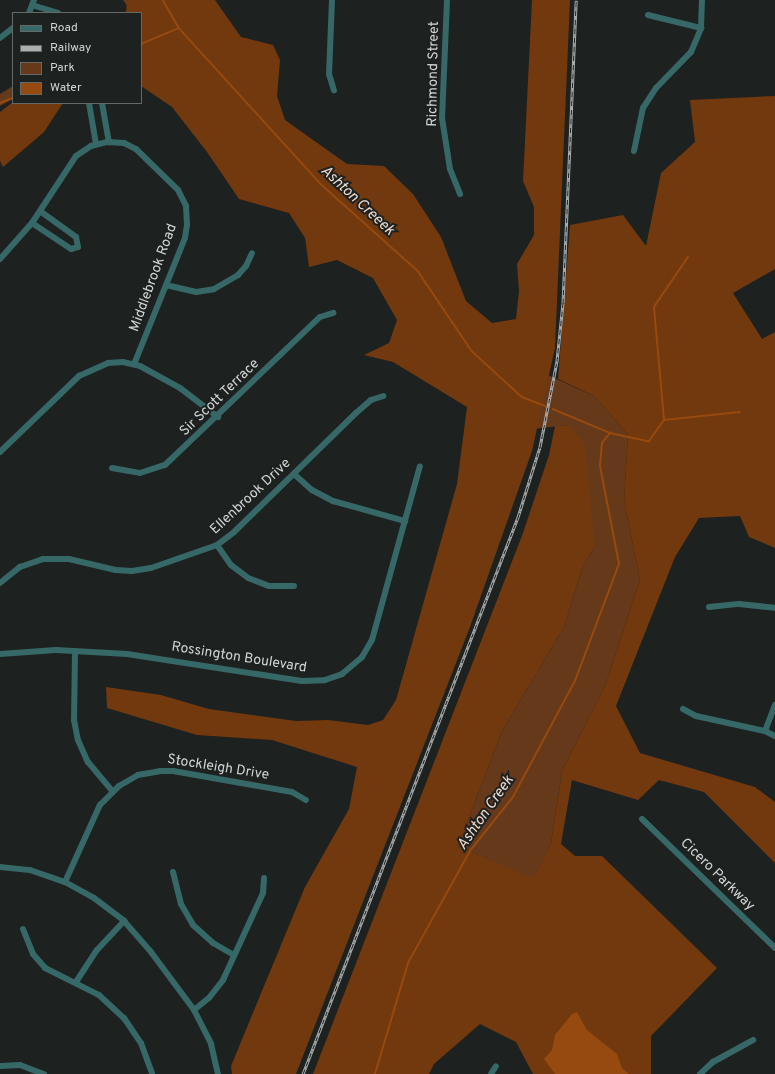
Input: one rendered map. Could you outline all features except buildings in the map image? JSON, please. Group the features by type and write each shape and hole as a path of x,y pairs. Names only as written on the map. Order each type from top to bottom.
{"street":[{"path":"332,0 330,74 334,90"},
{"name":"Richmond Street","path":"447,0 442,118 450,169 460,194"},
{"path":"634,152 643,108 656,88 691,52 701,28 702,0"},
{"path":"33,3 56,12"},
{"path":"648,15 701,28"},
{"path":"0,38 12,29"},
{"path":"89,104 96,144"},
{"path":"102,104 110,142"},
{"name":"Middlebrook Road","path":"0,260 40,211 70,162 82,151 96,144 110,142 131,146 149,159 173,184 186,206 185,238 134,364"},
{"path":"32,222 72,249 78,247 76,237 40,211"},
{"path":"166,285 196,292 214,289 238,275 246,266 252,253"},
{"name":"Sir Scott Terrace","path":"112,468 130,473 158,469 178,456 320,318 333,313"},
{"path":"0,452 87,371 112,362 134,364 180,388 218,417"},
{"name":"Ellenbrook Drive","path":"0,582 20,567 43,559 69,559 116,570 132,571 151,568 217,545 234,532 371,400 383,396"},
{"name":"Rossington Boulevard","path":"0,654 75,651 154,657 302,681 325,680 342,674 362,657 372,640 420,466"},
{"path":"294,474 312,490 333,501 405,521"},
{"path":"217,545 231,565 248,578 269,586 294,586"},
{"path":"709,607 739,604 775,608"},
{"path":"75,651 74,720 78,740 88,762 112,791"},
{"path":"765,732 775,705"},
{"path":"683,709 696,716 765,732 775,736"},
{"name":"Stockleigh Drive","path":"65,882 94,816 112,791 138,775 160,771 173,771 292,792 306,800"},
{"name":"Cicero Parkway","path":"642,819 775,948"},
{"path":"0,867 30,870 65,882 94,898 124,921 151,952 194,1010 211,1044 218,1074"},
{"path":"173,872 181,904 193,925 213,943 234,955"},
{"path":"194,1010 220,986 263,893 264,878"},
{"path":"76,982 97,950 124,921"},
{"path":"23,929 28,944 38,961 54,974 76,982 99,995 124,1018 141,1043 152,1073"},
{"path":"700,1074 714,1062 753,1040"},
{"path":"0,1066 20,1065 44,1074"},
{"path":"491,1074 496,1066"}],"green space":[{"path":"123,0 191,0 278,130 446,294 532,368 594,396 628,434 624,500 640,580 606,684 562,771 551,843 534,879 458,846 502,731 564,627 582,569 595,546 569,425 523,430 142,14 142,12 131,12"},
{"path":"12,87 12,100 0,106 0,94"}],"shaded area":[{"path":"127,0 215,0 241,37 273,45 280,60 277,96 285,120 347,164 384,166 413,194 441,237 466,301 492,323 516,319 519,291 517,264 534,235 534,207 523,181 532,0 570,0 555,348 532,451 470,627 296,1074 232,1074 231,1066 305,887 349,809 357,767 272,740 197,735 107,708 106,687 161,695 209,709 296,721 328,720 368,725 383,720 396,700 457,484 467,407 393,362 364,355 389,343 397,320 373,278 337,260 309,267 305,238 289,213 239,199 207,152 172,107 142,87 142,12 126,12"},
{"path":"775,96 775,269 733,293 762,339 775,332 775,548 749,537 740,516 699,518 675,557 616,706 640,753 755,787 775,802 775,863 704,792 659,780 638,800 572,780 561,844 575,856 602,856 717,968 651,1036 651,1074 533,1074 516,1042 480,1024 434,1064 429,1074 313,1074 523,533 549,455 555,426 569,425 585,444 595,546 582,569 564,627 502,731 458,846 534,878 551,843 562,771 606,684 640,580 624,500 628,434 594,396 558,379 570,225 623,215 646,246 661,173 695,142 690,100"},
{"path":"12,103 12,104 62,104 44,132 3,167 0,161 0,112"}],"water":[{"path":"577,1012 587,1030 617,1054 622,1068 629,1074 555,1074 544,1059 552,1050 555,1035 572,1014"}],"waterway":[{"name":"Ashton Creeek","path":"163,0 179,28 321,184 418,271 472,351 522,397 545,406"},
{"path":"142,44 179,28"},
{"path":"0,103 12,98"},
{"path":"664,420 654,307 688,257"},
{"path":"553,409 610,433 649,441 664,420 740,412"},
{"name":"Ashton Creek","path":"375,1074 408,963 470,851 513,797 575,681 619,564 600,466 602,443 610,433"}],"railway":[{"path":"303,1074 518,517 540,447 557,361 563,303 576,0"}]}
